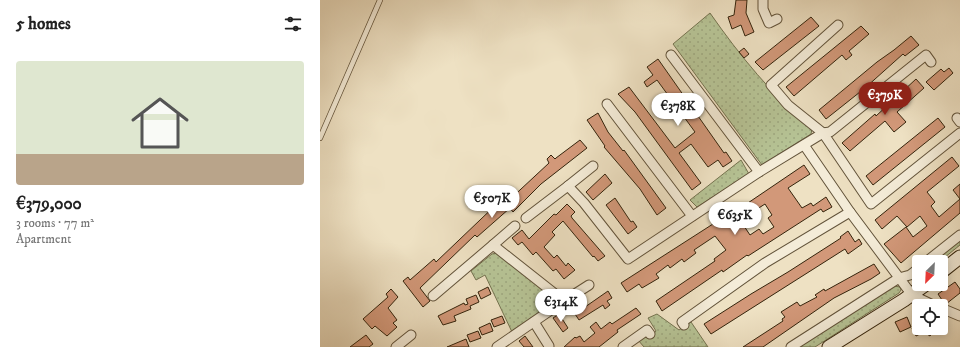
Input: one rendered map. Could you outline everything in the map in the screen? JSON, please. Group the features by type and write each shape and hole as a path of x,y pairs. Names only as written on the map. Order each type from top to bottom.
{"street":[{"path":"763,0 763,8 769,23 777,19"},
{"path":"838,25 771,85 788,105 823,133 871,204 960,133"},
{"path":"671,55 758,172"},
{"path":"568,186 584,203 628,258 758,172 823,133 830,132 926,55 932,62"},
{"path":"608,104 692,216"},
{"path":"804,145 850,212 899,278 912,295 920,299"},
{"path":"526,218 593,166"},
{"path":"684,325 682,322 765,264 850,212"},
{"path":"432,296 515,226"},
{"path":"935,255 960,235"},
{"path":"493,245 564,301"},
{"path":"948,266 960,257"},
{"path":"791,347 899,278 912,274"},
{"path":"497,347 589,285"},
{"path":"829,347 917,291"},
{"path":"948,311 960,316"},
{"path":"534,322 549,346"},
{"path":"622,347 647,330 650,334"},
{"path":"396,347 411,335"}],"lane":[{"path":"320,138 380,0"}],"green space":[{"path":"710,13 770,89 812,129 811,134 762,165 673,44"},
{"path":"741,160 749,174 697,207 690,200"},
{"path":"960,239 960,245 948,255 941,255"},
{"path":"496,253 556,297 556,302 512,332 485,275 476,280 471,271 492,254"},
{"path":"894,286 900,287 901,290 899,293 815,347 798,347"},
{"path":"657,314 679,330 691,322 708,347 644,347 638,340 643,336 649,339 656,331 648,318"}],"building":[{"path":"736,0 747,0 746,13 754,32 745,36 741,25 732,29 728,17 734,15"},
{"path":"811,17 819,26 763,70 755,62"},
{"path":"861,26 869,34 849,51 852,55 846,60 842,55 794,96 786,87"},
{"path":"911,36 919,45 905,56 903,54 865,88 826,119 819,110"},
{"path":"744,48 749,54 744,58 739,52"},
{"path":"658,59 724,153 726,152 732,161 723,167 718,160 708,167 691,144 679,153 701,183 692,190 635,112 618,94 629,87 675,148 695,132 657,80 647,87 644,82 653,75 647,67"},
{"path":"949,68 953,73 934,90 926,82 941,69 944,72"},
{"path":"916,79 924,88 897,112 906,122 894,132 885,121 850,151 842,143 875,114 876,116"},
{"path":"598,113 608,132 623,151 624,150 666,208 657,215 640,189 604,147 605,146 587,120"},
{"path":"938,118 945,127 873,185 866,176"},
{"path":"580,140 587,148 541,184 513,212 510,208 477,237 475,235 420,288 430,301 423,307 403,281 408,277 410,280 434,259 436,262 502,199 506,203 549,163 547,159 551,155 555,159"},
{"path":"952,157 959,166 927,192 935,202 931,206 939,217 960,199 960,213 901,263 884,244 906,227 913,237 927,226 920,216 907,227 897,216 882,229 875,220"},
{"path":"804,165 810,174 788,188 802,208 811,203 813,206 826,197 832,207 823,212 821,209 748,256 747,255 723,272 722,270 662,311 656,301 715,261 714,259 726,250 715,236 694,250 696,253 684,262 682,259 670,268 668,265 656,274 659,278 642,288 639,284 627,292 621,283 741,206 742,207","holes":["765,204 772,215 768,218 774,227 763,234 759,229 750,235 740,220"]},
{"path":"605,174 612,183 593,200 586,192"},
{"path":"960,184 960,199 953,190"},
{"path":"615,198 631,222 633,221 637,227 628,234 606,205"},
{"path":"567,204 575,212 571,216 572,218 605,256 598,261 594,256 593,257 563,221 552,232 555,235 544,247 554,258 557,255 566,266 568,263 575,270 564,279 556,269 553,271 536,252 533,255 522,242 518,245 512,238 522,230 529,239 554,214 556,215"},
{"path":"848,231 855,242 859,239 862,244 848,254 845,249 711,334 704,324 841,238 840,237"},
{"path":"874,264 880,273 871,279 834,298 763,347 743,347 783,321 782,319 785,317 781,312 797,302 800,306 817,297 815,295 824,289 825,291"},
{"path":"955,282 960,289 960,293 948,302 948,299 941,299 938,294 942,291 948,291 948,287"},
{"path":"488,287 491,294 481,299 478,292"},
{"path":"391,289 398,297 388,308 397,320 393,323 397,327 387,336 375,326 372,329 363,319 388,297 386,294"},
{"path":"608,291 612,298 607,301 610,305 605,309 603,305 579,320 575,314"},
{"path":"476,295 479,302 470,306 471,309 454,316 456,321 443,325 438,316 464,303 465,305 468,304 466,299"},
{"path":"636,308 641,314 617,330 618,332 599,347 564,347 575,337 580,336 584,342 595,333 590,327 596,322 601,329 610,322 612,324"},
{"path":"559,314 568,328 563,332 553,318"},
{"path":"502,316 505,323 494,327 491,320"},
{"path":"907,317 911,327 900,332 895,322"},
{"path":"490,323 493,331 482,335 479,328"},
{"path":"478,331 481,338 470,342 467,335"},
{"path":"366,335 373,344 369,347 350,347"},
{"path":"525,336 533,347 524,347 519,341"},
{"path":"466,339 469,347 447,347"}]}
